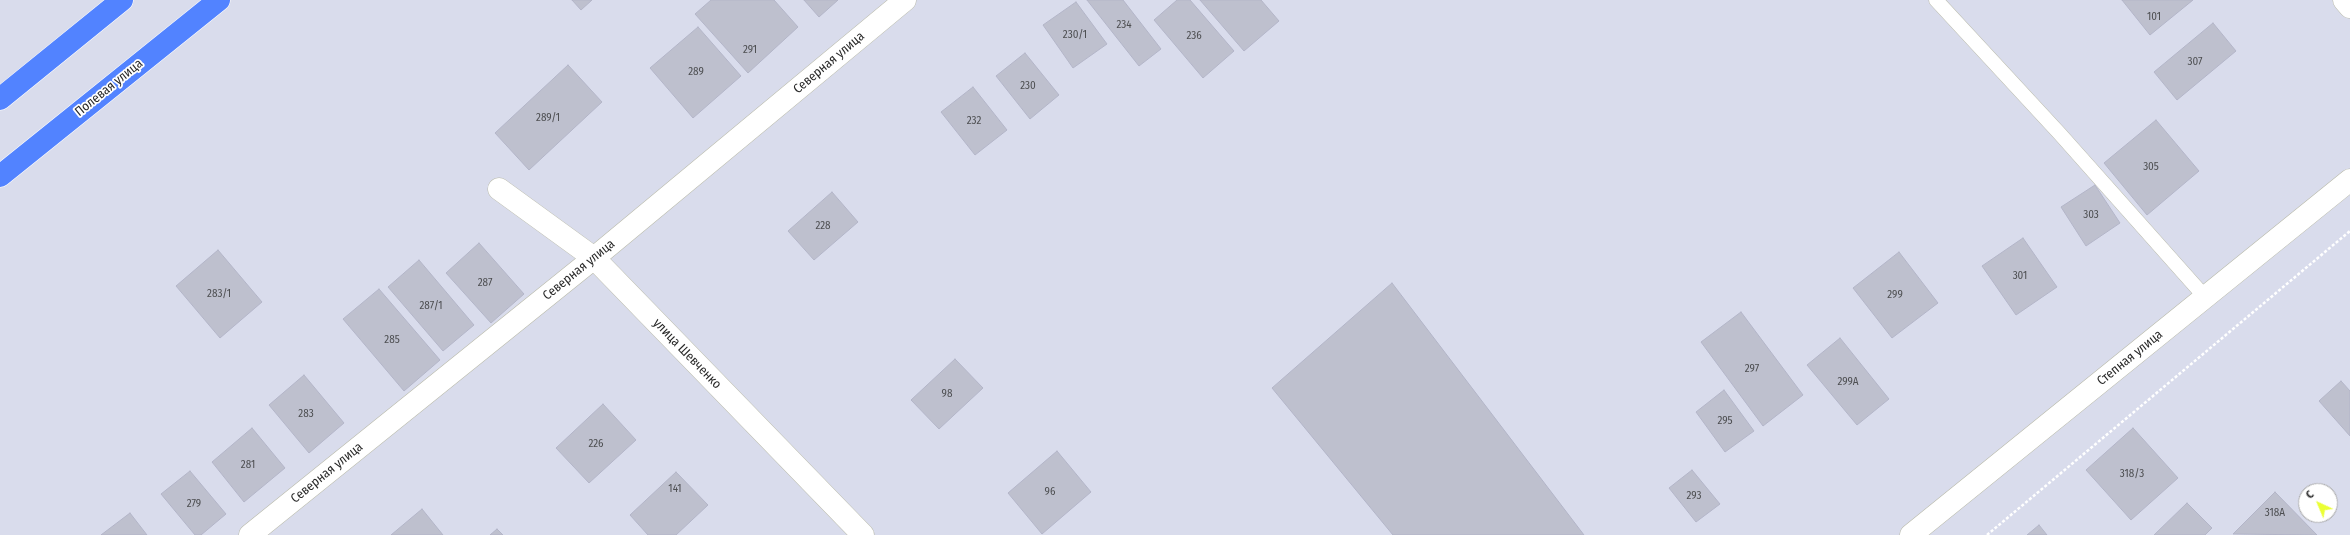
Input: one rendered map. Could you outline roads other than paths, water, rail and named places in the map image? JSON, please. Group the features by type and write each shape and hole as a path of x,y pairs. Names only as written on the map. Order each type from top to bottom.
{"highway":[{"path":"0,99 122,0"},
{"name":"Полевая улица","path":"0,176 219,0"}],"street":[{"name":"Северная улица","path":"250,535 594,258 904,0"},
{"path":"2344,0 2350,7"},
{"name":"Степная улица","path":"1911,535 2350,180"},
{"name":"улица Шевченко","path":"499,189 594,258 862,535"}],"lane":[{"path":"1936,0 2060,134 2205,297"}]}
